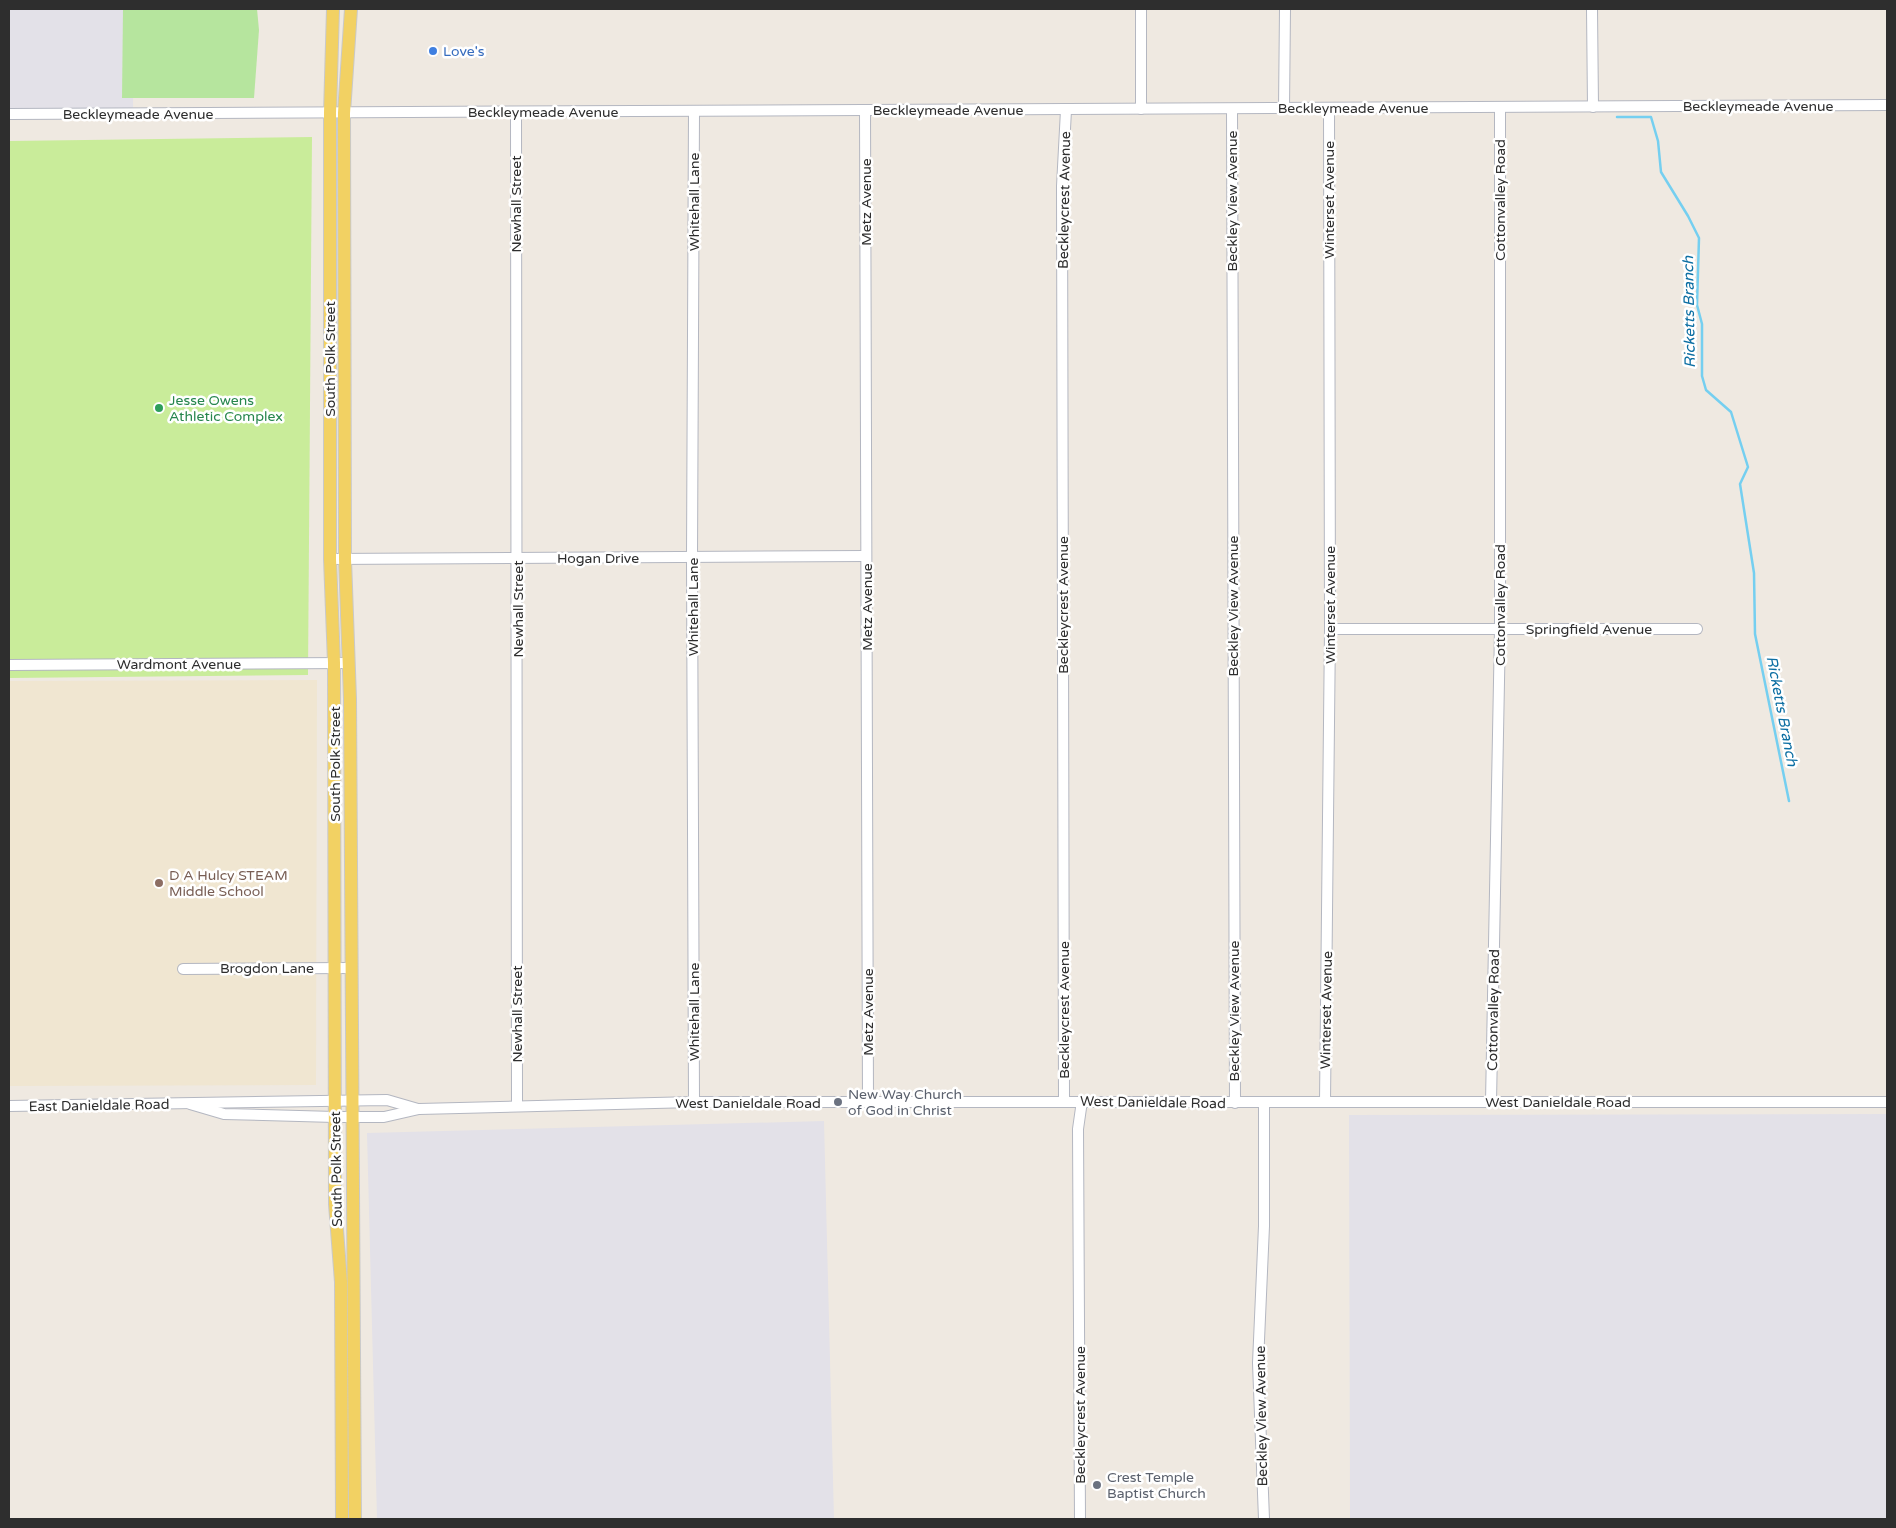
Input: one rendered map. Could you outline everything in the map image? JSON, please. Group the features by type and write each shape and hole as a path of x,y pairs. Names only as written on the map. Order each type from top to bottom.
{"main road":[{"name":"South Polk Street","path":"333,9 330,113 330,559 335,746 335,1204 341,1282 342,1519"},
{"name":"South Polk Street","path":"351,9 344,113 345,559 350,746 355,1281 355,1519"},
{"path":"330,350 345,350"},
{"path":"335,746 350,746"},
{"path":"335,846 350,846"},
{"path":"341,1282 355,1281"}],"street":[{"path":"1141,9 1141,109"},
{"path":"1284,109 1285,9"},
{"path":"1592,9 1593,107"},
{"name":"Beckleymeade Avenue","path":"9,114 1887,105"},
{"name":"Winterset Avenue","path":"1325,1102 1330,629 1329,108"},
{"name":"Cottonvalley Road","path":"1491,1102 1500,629 1500,108"},
{"name":"Beckley View Avenue","path":"1232,109 1234,1103"},
{"name":"Beckleycrest Avenue","path":"1064,1101 1062,186 1066,110"},
{"name":"Metz Avenue","path":"865,111 868,1102"},
{"name":"Newhall Street","path":"516,112 518,558 517,1106"},
{"name":"Whitehall Lane","path":"694,112 692,558 694,1102"},
{"name":"Hogan Drive","path":"330,559 866,556"},
{"name":"Springfield Avenue","path":"1330,629 1697,629"},
{"name":"Wardmont Avenue","path":"9,665 349,663"},
{"name":"Brogdon Lane","path":"184,969 351,968"},
{"name":"West Danieldale Road","path":"335,1101 387,1100 419,1109"},
{"name":"East Danieldale Road","path":"9,1106 335,1101"},
{"name":"West Danieldale Road","path":"335,1117 384,1117 419,1109 694,1102 1082,1101 1264,1104 1325,1102 1887,1102"},
{"name":"Beckleycrest Avenue","path":"1080,1519 1078,1129 1082,1101"},
{"name":"East Danieldale Road","path":"190,1104 224,1114 335,1117"},
{"name":"Beckley View Avenue","path":"1264,1104 1264,1226 1258,1363 1264,1519"}],"shaded area":[{"path":"9,9 134,9 133,108 9,108"},
{"name":"D A Hulcy STEAM Middle School","path":"317,680 316,1085 9,1086 9,681"},
{"path":"1887,1114 1887,1519 1350,1519 1349,1115"},
{"path":"824,1121 834,1519 377,1519 367,1133"}],"green space":[{"path":"123,9 257,9 259,30 254,98 122,98"},
{"name":"Jesse Owens Athletic Complex","path":"312,137 308,675 9,678 9,141"}],"waterway":[{"name":"Ricketts Branch","path":"1617,117 1651,117 1658,141 1661,172 1699,238 1697,305 1702,324 1702,376 1706,390 1731,412 1748,467 1740,484 1754,573 1755,634 1789,801"}],"place":[{"name":"Love's","path":"433,51"},
{"name":"Jesse Owens Athletic Complex","path":"159,408"},
{"name":"D A Hulcy STEAM Middle School","path":"159,883"},
{"name":"New Way Church of God in Christ","path":"838,1102"},
{"name":"Crest Temple Baptist Church","path":"1097,1485"}]}
